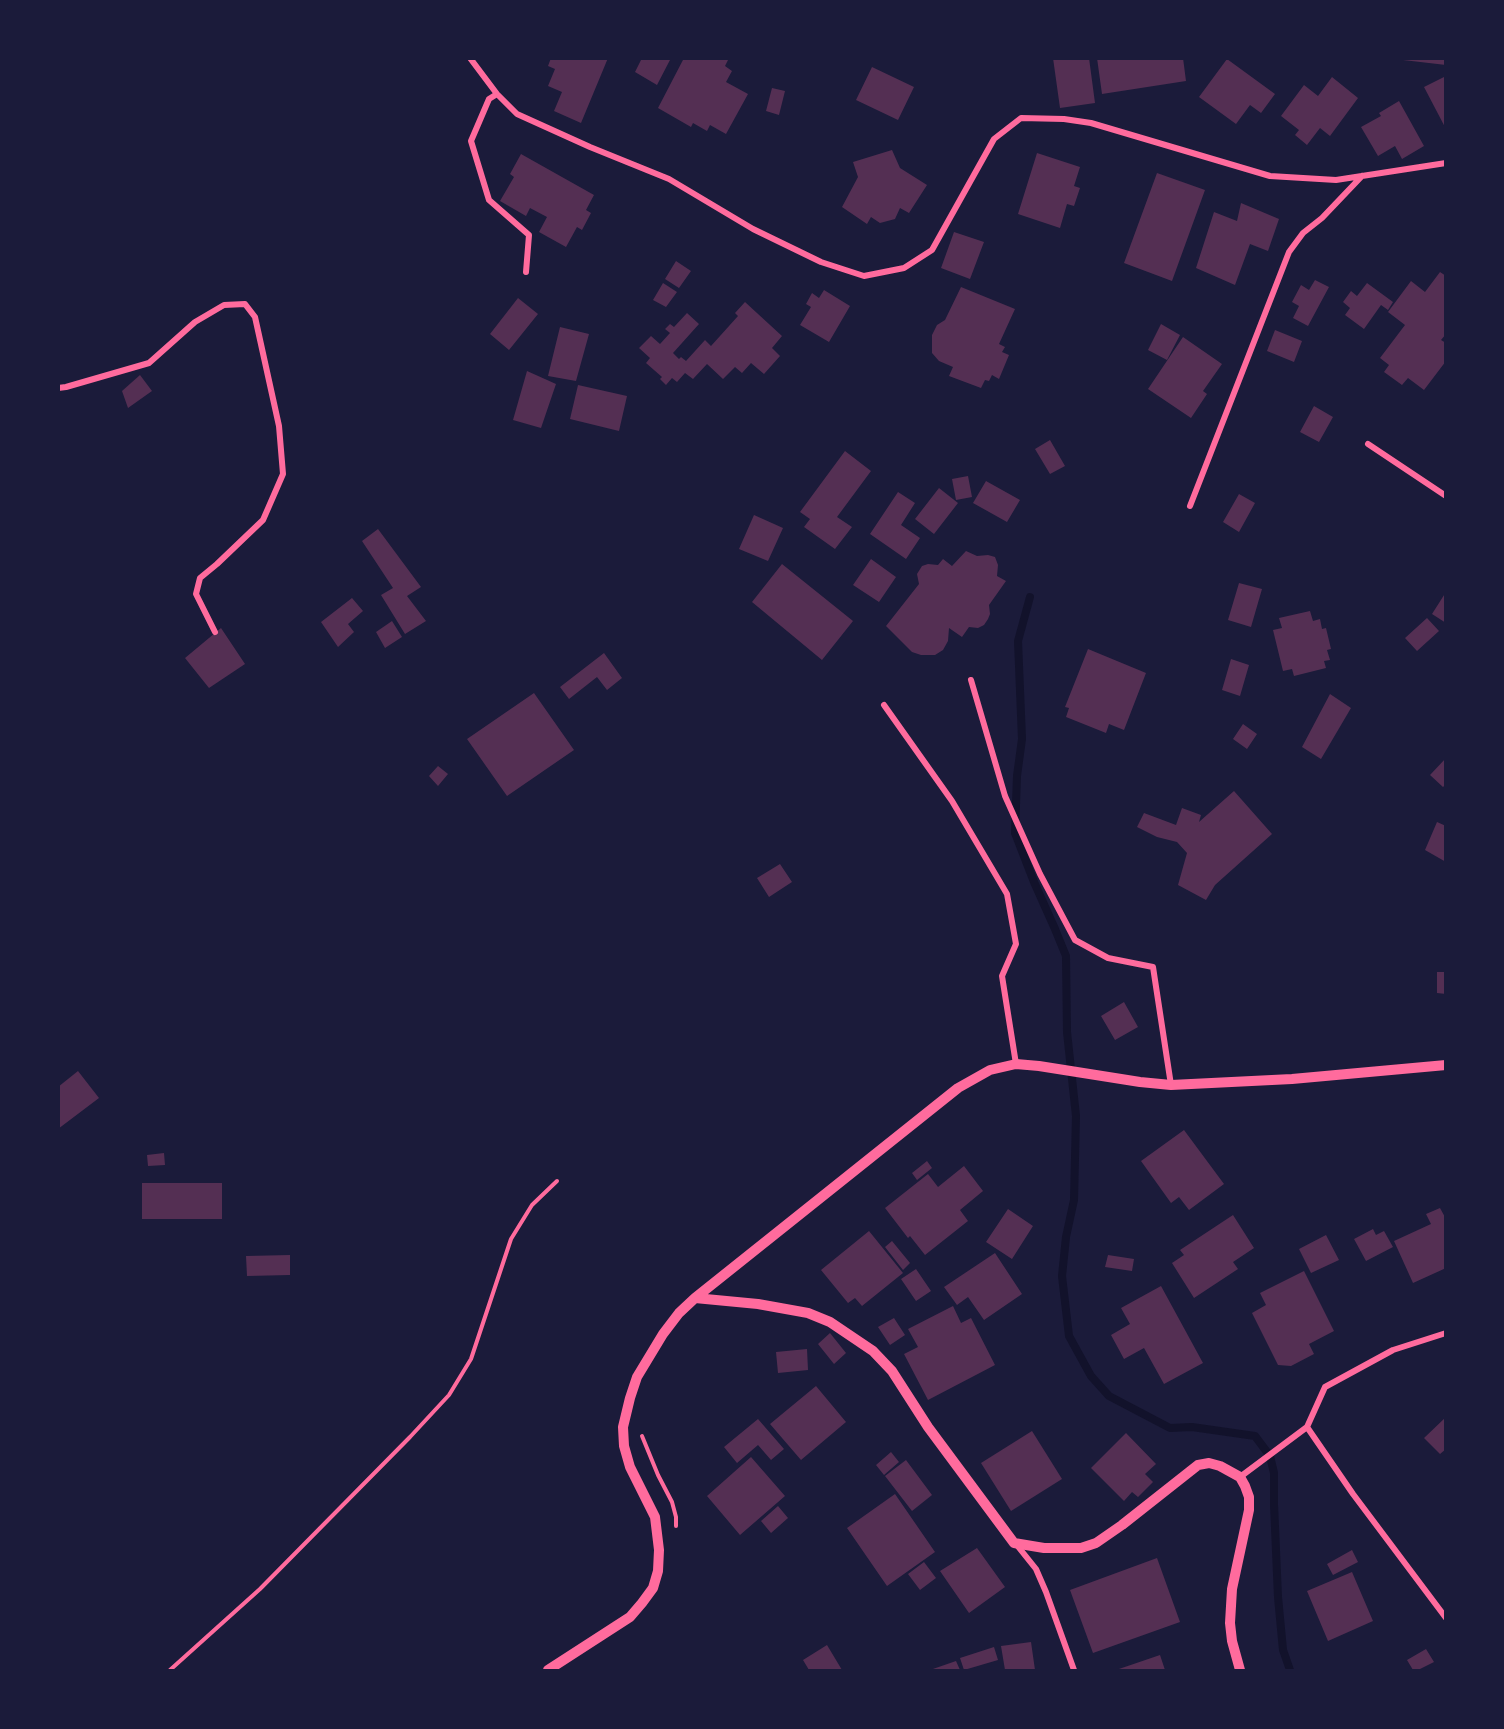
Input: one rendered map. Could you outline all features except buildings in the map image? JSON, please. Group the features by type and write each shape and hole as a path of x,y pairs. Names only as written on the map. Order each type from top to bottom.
{"street":[{"path":"470,58 517,114 669,179 753,229 821,262 864,276 904,268 932,250 994,139 1021,118 1064,119 1092,123 1270,176 1336,180 1446,163"},
{"path":"498,94 489,99 471,141 489,200 529,235 526,272"},
{"path":"1190,506 1289,252 1303,233 1322,218 1362,176"},
{"path":"58,387 66,387 149,363 195,322 224,305 245,304 255,317 279,426 283,474 263,520 200,578 196,594 215,632"},
{"path":"1368,444 1446,496"},
{"path":"971,680 1005,796 1040,874 1075,940 1108,958 1153,967 1171,1085"},
{"path":"884,705 952,801 1007,894 1016,944 1002,976 1016,1064"},
{"path":"548,1671 630,1617 652,1588 658,1571 659,1550 655,1517 630,1467 624,1446 623,1427 638,1377 663,1334 679,1313 695,1298 958,1088 990,1070 1016,1064 1171,1085 1292,1079 1446,1065"},
{"path":"695,1298 758,1304 808,1313 831,1322 873,1351 892,1371 928,1427 1036,1569 1074,1671"},
{"path":"1240,1477 1307,1427 1325,1387 1393,1350 1446,1334"},
{"path":"1307,1427 1360,1503 1446,1618"},
{"path":"1014,1543 1044,1548 1081,1548 1096,1543 1122,1525 1198,1466 1209,1463 1240,1477 1249,1497 1232,1589 1230,1623 1235,1656 1240,1671"}],"path":[{"path":"170,1671 260,1589 449,1395 471,1359 511,1239 532,1205 557,1181"}],"waterway":[{"path":"1030,597 1018,641 1022,739 1017,776 1015,833 1066,956 1067,1032 1076,1116 1074,1200 1066,1237 1062,1276 1069,1336 1091,1376 1109,1396 1170,1428 1192,1427 1255,1436 1270,1456 1274,1473 1278,1597 1283,1650 1290,1670"}]}
